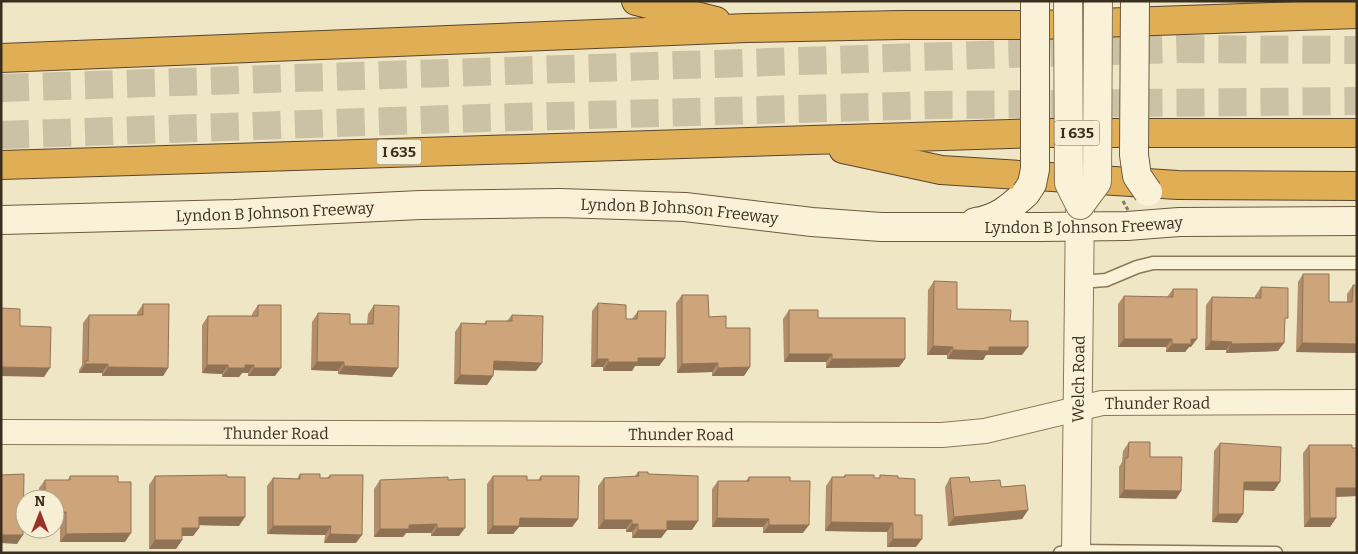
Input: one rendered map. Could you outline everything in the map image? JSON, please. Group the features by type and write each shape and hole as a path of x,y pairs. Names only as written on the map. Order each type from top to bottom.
{"highway":[{"path":"636,1 747,28"},
{"path":"1,58 747,28 1039,25 1357,14"},
{"name":"I 635","path":"1,165 1050,133 1357,133"},
{"path":"798,140 941,170 1178,186 1357,186"}],"main road":[{"path":"941,228 986,220 1008,210 1026,193 1032,184 1035,169 1035,1"},
{"name":"Welch Road","path":"1068,1 1068,183 1080,216 1078,409 1071,552"},
{"path":"1080,216 1097,182 1098,1"},
{"path":"1135,1 1134,155 1137,176 1148,192 1179,222"},
{"name":"Lyndon B Johnson Freeway","path":"1,220 234,214 420,205 560,203 685,207 835,224 881,227 941,228 1080,216 1179,222 1357,221"}],"street":[{"name":"Thunder Road","path":"1,432 942,435 985,431 1102,403 1357,402"}],"lane":[{"path":"1080,282 1106,280 1137,267 1153,263 1357,263"},
{"path":"1071,552 1276,553"}],"building":[{"path":"1303,274 1329,274 1329,302 1352,302 1353,285 1357,285 1357,344 1302,343"},
{"path":"934,281 957,282 957,309 1011,310 1010,321 1028,321 1028,347 989,347 989,351 953,350 953,347 933,346"},
{"path":"1261,287 1288,288 1288,318 1285,318 1284,343 1231,344 1232,342 1211,341 1212,297 1261,298"},
{"path":"1173,289 1197,289 1197,339 1191,339 1191,344 1172,344 1172,339 1124,339 1124,296 1173,297"},
{"path":"682,295 708,295 709,317 726,316 726,328 750,328 750,367 718,368 718,363 682,364"},
{"path":"598,303 626,305 626,319 637,319 638,311 666,311 665,358 638,358 638,362 608,362 608,359 597,359"},
{"path":"143,304 169,304 168,368 108,367 108,364 85,364 85,361 88,361 89,315 143,315"},
{"path":"258,305 281,305 281,368 254,368 254,365 245,365 245,368 228,368 228,365 207,365 208,316 258,316"},
{"path":"374,305 399,306 398,368 344,366 344,362 317,362 318,313 350,314 350,324 373,324"},
{"path":"1,308 20,309 20,326 51,327 50,368 1,367"},
{"path":"789,310 818,310 818,318 905,318 905,359 832,359 832,354 789,354"},
{"path":"512,315 543,316 542,363 494,361 493,376 460,375 461,323 486,324 486,321 512,321"},
{"path":"1129,442 1150,442 1150,457 1182,457 1181,491 1124,490 1125,458 1128,458"},
{"path":"1220,443 1281,447 1280,482 1244,482 1243,514 1218,514"},
{"path":"1309,445 1352,445 1352,448 1357,448 1357,488 1336,488 1336,518 1310,518"},
{"path":"638,472 698,476 698,521 667,521 667,530 638,530 638,524 632,524 632,520 604,520 604,478 639,476"},
{"path":"24,474 24,489 15,489 15,535 1,535 1,475"},
{"path":"300,474 320,474 320,478 330,478 330,475 363,475 362,535 330,534 331,526 273,526 273,478 300,479"},
{"path":"227,475 227,477 245,477 245,517 199,517 199,528 182,528 182,540 155,540 155,476"},
{"path":"845,475 874,475 874,478 880,478 880,475 898,476 898,478 915,479 915,515 922,515 922,539 893,539 893,523 831,522 832,477 845,477"},
{"path":"70,476 118,476 118,482 131,482 131,533 66,534 65,489 45,489 45,480 70,480"},
{"path":"493,476 527,476 527,480 541,480 541,476 579,476 578,519 520,518 519,526 493,526"},
{"path":"448,477 448,480 465,479 465,528 437,528 437,524 409,525 409,529 380,529 380,480"},
{"path":"749,477 790,477 790,481 810,481 809,525 769,525 769,519 717,518 718,481 749,481"},
{"path":"969,477 970,482 1000,480 1001,487 1025,485 1028,510 954,517 950,478"}],"tunnel":[{"path":"1,88 1177,49 1357,50"},
{"path":"1,135 450,119 935,105 1357,101"}]}
